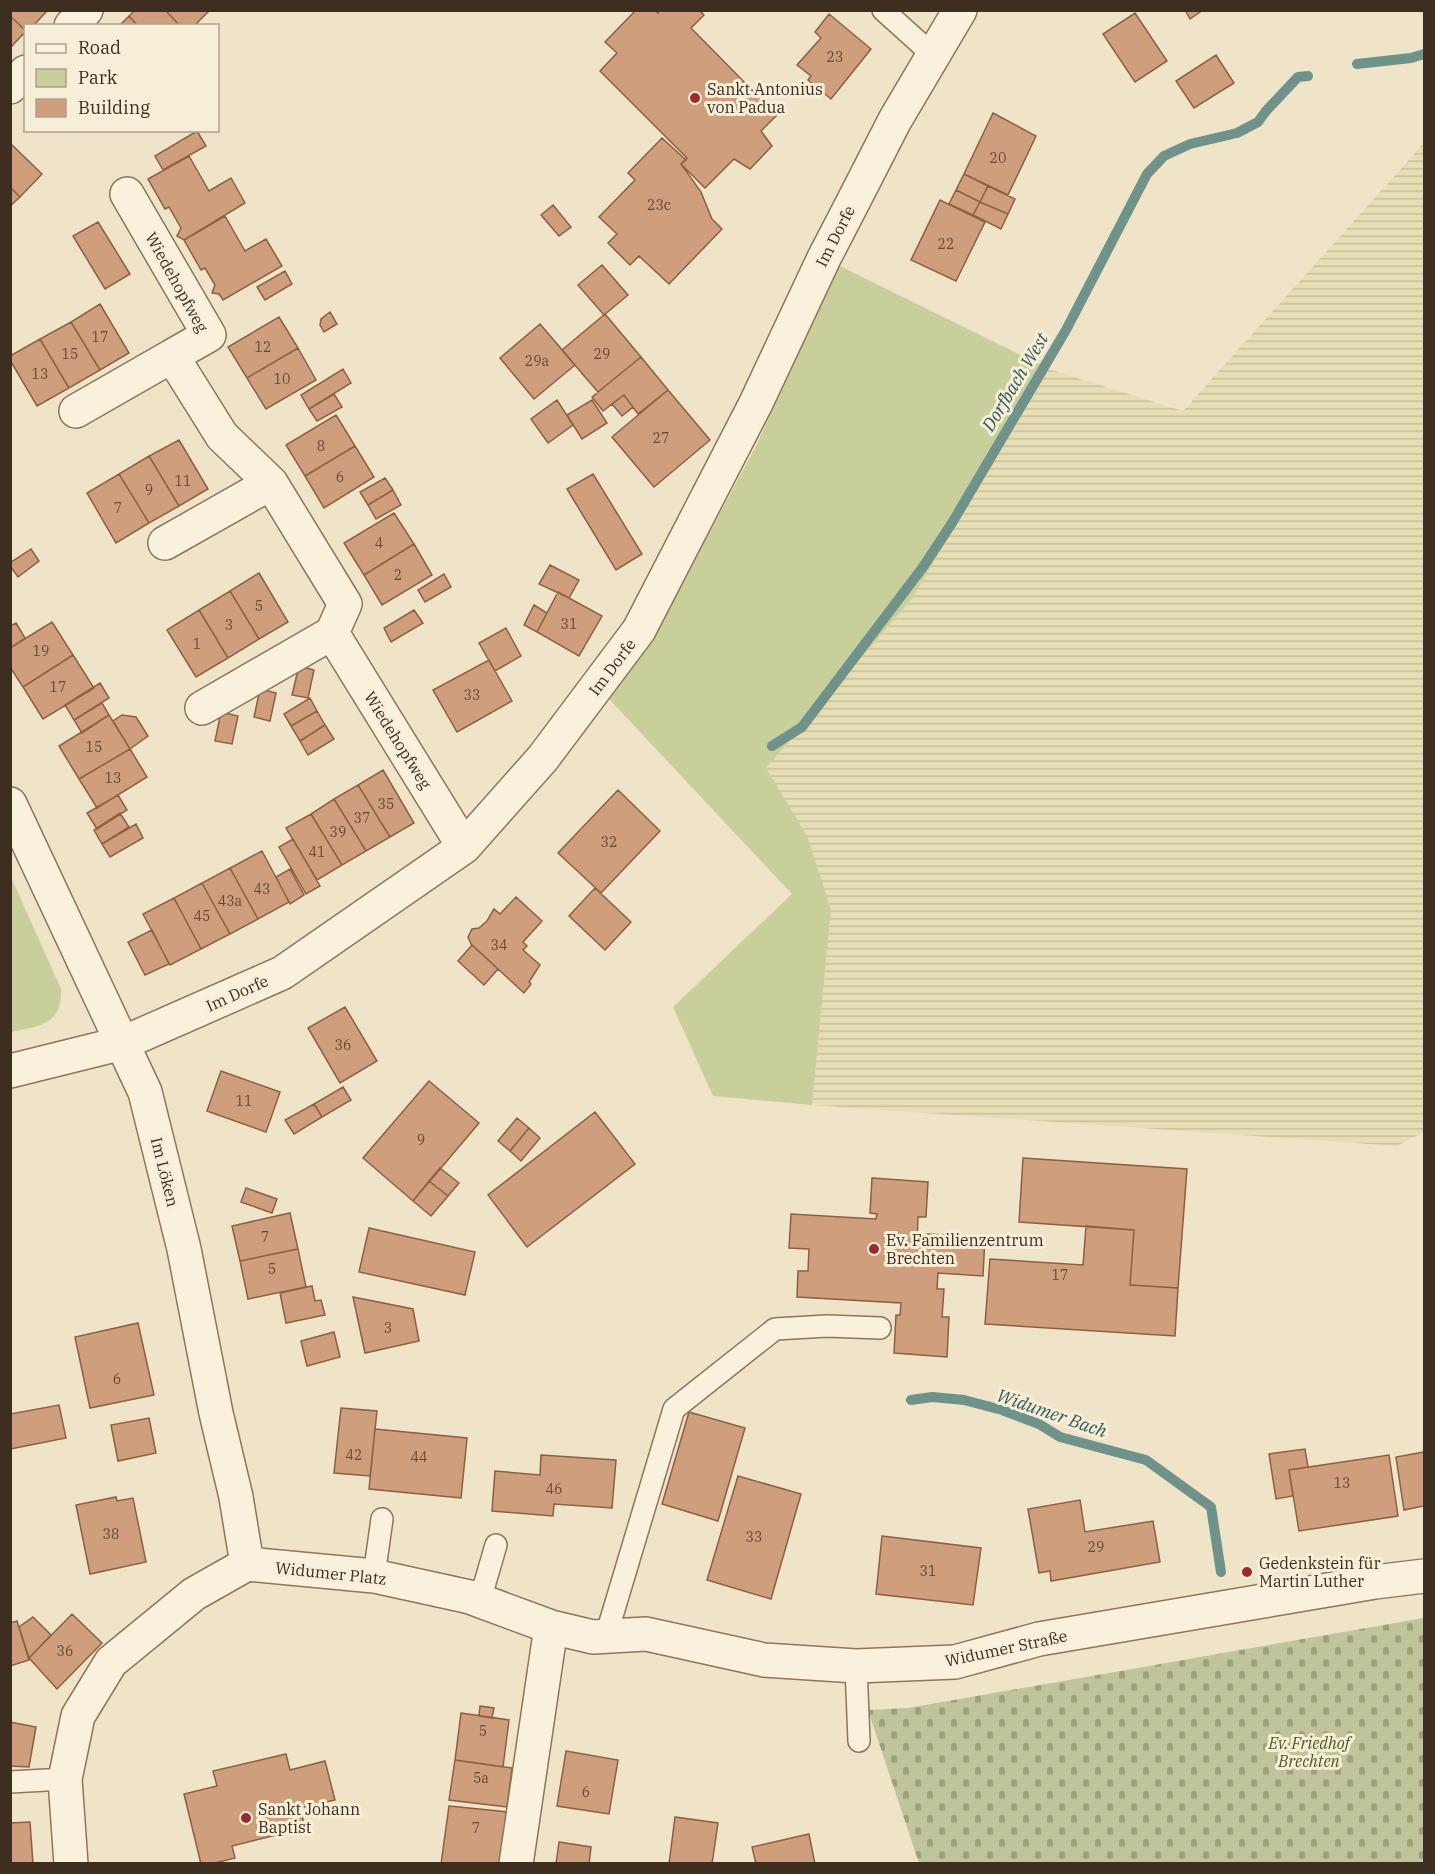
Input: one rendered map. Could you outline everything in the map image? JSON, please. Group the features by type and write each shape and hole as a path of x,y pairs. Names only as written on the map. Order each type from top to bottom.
{"street":[{"path":"73,24 86,10"},
{"name":"Im Dorfe","path":"10,1071 123,1043 282,973 464,847 543,759 639,630 756,403 824,258 895,120 960,10"},
{"path":"10,87 24,74"},
{"name":"Wiedehopfweg","path":"76,411 209,335 127,194"},
{"path":"172,356 222,436 271,483 345,604 332,633 202,708"},
{"path":"165,543 271,483"},
{"name":"Wiedehopfweg","path":"332,633 464,847"},
{"name":"Im Löken","path":"10,804 145,1092 184,1249 216,1413 236,1497 247,1564"},
{"path":"71,1863 65,1779 78,1716 111,1662 194,1594 247,1564"},
{"name":"Widumer Platz","path":"247,1564 374,1576 480,1600 551,1628"},
{"name":"Widumer Straße","path":"551,1628 593,1637 646,1634 764,1660 856,1666 955,1662 1039,1639 1375,1582 1425,1576"},
{"path":"516,1863 551,1628"}],"lane":[{"path":"884,10 933,55"},
{"path":"606,1636 674,1409 775,1329 827,1326 880,1328"},
{"path":"374,1576 382,1519"},
{"path":"480,1600 496,1545"},
{"path":"856,1666 859,1741"},
{"path":"10,1782 65,1779"}],"shaded area":[{"path":"1424,143 1424,1132 1397,1146 812,1105 831,910 766,768 911,600 1049,369 1183,411"}],"green space":[{"path":"840,266 1049,369 911,600 766,768 807,836 831,910 812,1105 713,1096 673,1007 792,894 609,699 652,639 755,448"},
{"path":"11,877 61,989 61,1001 58,1010 47,1022 11,1032"},
{"name":"Ev. Friedhof Brechten","path":"1424,1618 1424,1863 919,1863 868,1710 908,1708"}],"building":[{"path":"10,10 44,10 46,12 35,24 24,24 24,29 10,16"},
{"path":"135,10 165,10 178,24 136,24 129,16"},
{"path":"165,10 210,10 196,24 178,24"},
{"name":"Sankt Antonius von Padua","path":"636,10 655,10 658,13 660,10 699,10 704,15 691,28 753,91 755,89 771,105 768,107 777,115 761,131 772,146 750,169 734,159 705,188 681,164 687,158 600,71 617,53 605,42"},
{"path":"1185,10 1203,10 1190,19"},
{"path":"1135,13 1167,61 1135,82 1103,34"},
{"path":"829,14 871,49 831,99 808,80 811,76 797,65 821,38 815,32"},
{"path":"10,16 24,29 24,33 10,48"},
{"path":"129,16 136,24 121,24"},
{"path":"1216,55 1234,83 1194,108 1176,81"},
{"path":"993,113 1036,136 1008,195 964,174"},
{"path":"195,132 198,132 206,146 163,170 155,156"},
{"path":"662,138 686,160 681,164 701,192 712,219 722,229 669,284 639,256 630,265 608,243 617,234 599,217 635,180 628,173"},
{"path":"10,143 42,174 20,197 10,187"},
{"path":"189,156 209,191 231,178 245,203 184,240 177,236 181,228 169,207 165,209 148,179"},
{"path":"964,174 988,186 980,202 956,190"},
{"path":"988,186 1015,199 1008,214 980,202"},
{"path":"10,187 20,197 10,206"},
{"path":"956,190 980,202 973,215 949,204"},
{"path":"940,200 985,222 956,281 911,260"},
{"path":"980,202 1008,214 1001,229 973,215"},
{"path":"553,205 571,227 559,236 541,215"},
{"path":"225,216 245,251 266,239 282,266 223,300 219,294 212,293 215,285 205,268 201,270 184,240"},
{"path":"98,222 130,274 105,289 73,236"},
{"path":"602,265 628,295 604,315 578,285"},
{"path":"285,271 292,284 265,300 257,287"},
{"path":"100,304 129,353 100,370 71,322"},
{"path":"330,312 337,324 324,332 320,325 321,319"},
{"path":"605,314 641,357 598,392 562,350"},
{"path":"279,317 298,348 247,378 228,347"},
{"path":"71,322 100,370 69,388 40,339"},
{"path":"540,324 575,365 534,399 500,358"},
{"path":"40,339 69,388 37,406 10,360 10,356"},
{"path":"298,348 316,380 266,409 247,378"},
{"path":"641,357 668,390 638,414 624,395 603,411 592,397"},
{"path":"343,369 351,383 309,409 301,395"},
{"path":"668,390 710,440 654,487 612,437"},
{"path":"334,394 342,407 317,421 309,409"},
{"path":"624,395 633,407 622,416 612,404"},
{"path":"557,400 573,425 548,443 531,419"},
{"path":"592,400 607,423 582,439 567,415"},
{"path":"336,415 355,446 305,476 286,445"},
{"path":"179,440 208,489 179,506 149,456"},
{"path":"355,446 374,477 324,508 305,476"},
{"path":"149,456 179,506 149,523 119,474"},
{"path":"119,474 149,523 116,543 87,493"},
{"path":"593,474 642,554 616,570 567,489"},
{"path":"385,478 393,490 368,505 360,492"},
{"path":"393,490 401,505 376,519 368,505"},
{"path":"394,513 414,544 364,575 344,543"},
{"path":"414,544 432,575 382,605 364,575"},
{"path":"31,549 39,561 18,577 10,563"},
{"path":"550,565 579,580 569,598 539,584"},
{"path":"259,573 288,622 259,639 230,591"},
{"path":"444,574 451,587 425,602 418,590"},
{"path":"230,591 259,639 228,658 199,610"},
{"path":"558,592 602,616 579,656 537,632"},
{"path":"534,605 547,613 537,632 524,625"},
{"path":"199,610 228,658 196,677 167,630"},
{"path":"414,610 423,623 391,642 384,628"},
{"path":"52,622 73,655 23,687 10,667 10,648"},
{"path":"16,623 25,638 10,648 10,626"},
{"path":"506,628 521,656 495,671 479,643"},
{"path":"73,655 94,688 43,719 23,687"},
{"path":"489,660 512,701 457,732 433,690"},
{"path":"299,666 314,670 308,698 292,695"},
{"path":"100,683 109,698 74,720 65,705"},
{"path":"260,689 276,693 270,721 254,717"},
{"path":"310,698 317,711 291,726 284,714"},
{"path":"102,703 109,715 82,733 74,720"},
{"path":"317,711 325,725 300,741 291,726"},
{"path":"221,712 238,716 232,744 215,741"},
{"path":"109,715 130,749 79,779 59,746"},
{"path":"122,715 136,717 148,736 130,749 113,721"},
{"path":"325,725 334,739 308,755 300,741"},
{"path":"130,749 147,777 97,808 79,779"},
{"path":"383,770 414,823 390,837 358,785"},
{"path":"358,785 390,837 366,851 334,799"},
{"path":"618,790 660,831 601,893 558,853"},
{"path":"118,795 127,810 97,829 87,813"},
{"path":"334,799 366,851 342,865 311,814"},
{"path":"120,813 129,827 102,844 94,830"},
{"path":"311,814 342,865 317,880 286,828"},
{"path":"136,824 143,838 110,857 102,844"},
{"path":"293,839 320,886 306,894 279,847"},
{"path":"262,851 289,902 258,919 230,868"},
{"path":"230,868 258,919 230,934 202,883"},
{"path":"290,869 304,895 290,904 276,877"},
{"path":"202,883 230,934 201,949 174,898"},
{"path":"595,888 631,922 605,950 569,916"},
{"path":"516,897 542,921 523,942 527,946 523,950 540,965 524,993 471,944 468,937 472,929 479,928 487,921 494,909 500,914"},
{"path":"174,898 201,949 170,965 143,914"},
{"path":"152,930 169,964 145,975 128,942"},
{"path":"472,945 498,969 484,985 458,961"},
{"path":"345,1007 377,1061 340,1083 308,1028"},
{"path":"221,1071 280,1092 266,1132 207,1111"},
{"path":"429,1081 479,1123 413,1201 363,1158"},
{"path":"343,1087 351,1100 322,1117 314,1104"},
{"path":"314,1104 322,1117 294,1134 285,1120"},
{"path":"595,1112 635,1164 527,1247 488,1195"},
{"path":"517,1118 529,1128 510,1151 498,1141"},
{"path":"529,1128 540,1138 521,1161 510,1151"},
{"path":"1023,1158 1187,1169 1178,1288 1130,1285 1134,1230 1019,1222"},
{"path":"440,1168 459,1183 448,1196 429,1181"},
{"path":"872,1178 928,1182 926,1217 918,1217 917,1243 927,1243 927,1234 985,1237 983,1276 938,1273 937,1289 944,1289 942,1317 949,1317 947,1357 894,1353 896,1315 900,1315 901,1303 797,1297 798,1271 808,1271 809,1249 789,1248 791,1214 876,1219 877,1214 870,1213"},
{"path":"429,1181 448,1196 431,1216 413,1201"},
{"path":"246,1188 277,1199 272,1213 241,1202"},
{"path":"290,1213 298,1249 240,1261 232,1226"},
{"path":"1086,1226 1134,1230 1130,1285 1178,1288 1175,1336 985,1324 990,1259 1083,1265"},
{"path":"369,1228 475,1252 465,1295 359,1272"},
{"path":"298,1249 306,1287 248,1299 240,1261"},
{"path":"312,1286 315,1301 321,1300 325,1315 286,1323 280,1293"},
{"path":"353,1297 413,1309 419,1341 365,1353"},
{"path":"138,1323 154,1395 90,1408 75,1337"},
{"path":"334,1332 340,1357 307,1366 301,1341"},
{"path":"59,1405 66,1438 10,1449 10,1414"},
{"path":"341,1408 377,1411 370,1476 334,1473"},
{"path":"689,1412 745,1428 718,1521 662,1504"},
{"path":"149,1418 156,1453 118,1461 111,1425"},
{"path":"375,1429 467,1438 461,1498 369,1489"},
{"path":"1305,1449 1308,1467 1289,1470 1293,1496 1276,1499 1269,1454"},
{"path":"1424,1452 1424,1506 1404,1510 1396,1457"},
{"path":"541,1455 616,1460 612,1508 554,1504 553,1516 492,1511 495,1471 540,1475"},
{"path":"1389,1455 1398,1516 1299,1531 1289,1470"},
{"path":"738,1476 801,1494 771,1599 707,1580"},
{"path":"116,1497 117,1501 133,1498 146,1562 90,1574 76,1505"},
{"path":"1080,1500 1085,1532 1153,1521 1160,1562 1051,1581 1050,1571 1039,1573 1028,1509"},
{"path":"882,1536 981,1548 973,1605 876,1594"},
{"path":"72,1614 102,1643 57,1689 29,1658"},
{"path":"33,1617 51,1635 29,1658 19,1627"},
{"path":"17,1621 29,1660 10,1666 10,1623"},
{"path":"480,1706 494,1708 492,1718 479,1716"},
{"path":"461,1713 509,1720 503,1767 455,1760"},
{"path":"10,1722 36,1727 29,1767 10,1766"},
{"path":"566,1751 618,1760 609,1814 557,1806"},
{"name":"Sankt Johann Baptist","path":"286,1754 290,1770 325,1761 335,1800 300,1808 305,1828 232,1846 235,1858 201,1864 184,1794 217,1786 213,1771"},
{"path":"455,1760 512,1768 507,1807 449,1800"},
{"path":"449,1806 508,1812 502,1864 441,1864"},
{"path":"675,1817 718,1823 712,1864 669,1864"},
{"path":"30,1822 33,1864 10,1864 10,1823"},
{"path":"809,1834 815,1864 756,1864 752,1847"},
{"path":"559,1842 591,1847 589,1864 556,1864"}],"waterway":[{"name":"Dorfbach West","path":"1357,64 1411,58 1424,54"},
{"name":"Dorfbach West","path":"772,746 802,727 923,567 952,523 1066,330 1147,174 1164,156 1190,144 1237,133 1258,122 1298,77 1308,76"},
{"name":"Widumer Bach","path":"911,1400 932,1397 964,1400 1002,1410 1039,1424 1060,1437 1146,1460 1211,1507 1221,1572"}],"place":[{"name":"Sankt Antonius von Padua","path":"695,98"},
{"name":"Ev. Familienzentrum Brechten","path":"874,1249"},
{"name":"Gedenkstein für Martin Luther","path":"1247,1572"},
{"name":"Sankt Johann Baptist","path":"246,1818"}]}
